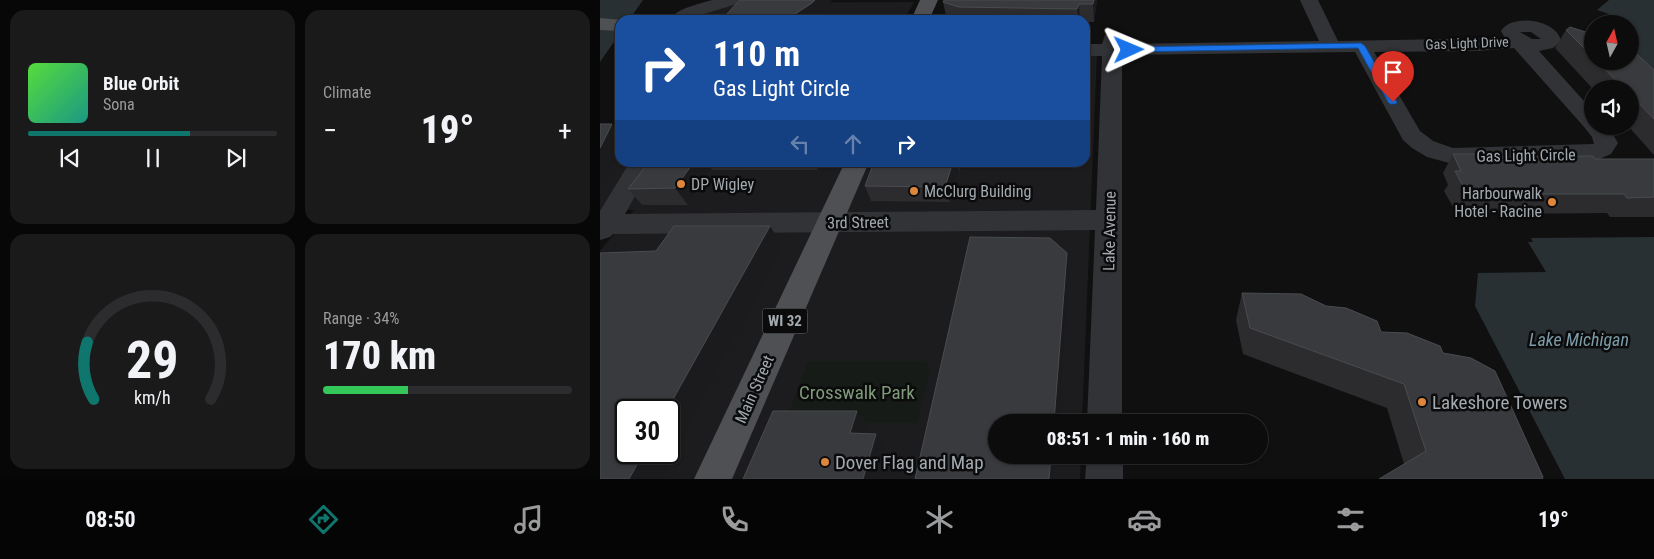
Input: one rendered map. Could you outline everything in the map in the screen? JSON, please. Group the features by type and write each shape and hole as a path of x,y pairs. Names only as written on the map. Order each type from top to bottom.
{"main road":[{"path":"922,15 929,0"},
{"path":"600,24 615,25"},
{"name":"Main Street","path":"713,479 855,167"}],"street":[{"path":"688,15 711,5 731,0"},
{"path":"1308,0 1314,38"},
{"path":"1515,37 1584,114"},
{"name":"Gas Light Drive","path":"1090,49 1112,45 1314,38 1515,37"},
{"name":"Gas Light Drive","path":"1314,38 1361,46 1502,44 1515,37"},
{"name":"Gas Light Drive","path":"1090,40 1112,45"},
{"name":"Lake Avenue","path":"1105,414 1112,45"},
{"name":"Gas Light Circle","path":"1361,46 1410,135 1424,146 1442,154 1462,156 1595,153 1603,149 1606,143 1603,135"},
{"path":"603,227 637,167"},
{"name":"3rd Street","path":"603,227 830,222 1110,220"},
{"path":"1104,479 1105,464"}],"shaded area":[{"path":"914,2 907,15 701,15 706,11 737,3"},
{"path":"1090,54 1097,54 1082,414 988,414 988,464 1081,464 1080,479 600,479 600,251 634,210 600,211 600,140 615,140 615,167 1090,167"}],"green space":[{"name":"Crosswalk Park","path":"808,361 926,361 930,371 917,423 785,423"}],"water":[{"path":"600,0 643,0 632,15 615,15 615,40 600,62"},
{"path":"1609,0 1654,0 1654,79 1639,65 1639,15 1608,15 1597,10"},
{"name":"Lake Michigan","path":"1654,237 1654,479 1565,479 1475,306 1478,273 1546,272 1528,242 1533,242 1531,238"}],"building":[{"path":"740,0 815,0 794,15 726,15"},
{"path":"944,0 1094,0 1093,4 1079,4 1077,9 959,7 943,2"},
{"path":"1570,27 1584,31 1584,48 1566,30"},
{"path":"1639,56 1654,70 1654,119 1639,103 1639,80 1615,80 1606,70 1639,70"},
{"path":"600,124 612,124 600,148"},
{"path":"1453,154 1480,154 1481,157 1593,156 1595,159 1654,159 1654,197 1627,198 1624,194 1468,195 1455,171 1461,171"},
{"path":"645,167 690,167 675,188 628,189"},
{"path":"872,167 951,167 945,187 865,186"},
{"path":"674,226 770,226 673,399 615,399 615,464 637,464 629,479 600,479 600,253 656,251"},
{"path":"970,237 1050,238 1067,253 1055,414 988,414 988,464 1050,464 1049,479 915,479"},
{"path":"1242,293 1301,294 1326,306 1346,308 1377,321 1381,332 1407,333 1440,346 1443,353 1471,358 1495,371 1543,477 1542,479 1379,479 1426,451 1404,384 1250,328"},
{"path":"773,411 857,411 850,433 876,434 863,479 743,479"}],"place":[{"name":"DP Wigley","path":"681,184"},
{"name":"McClurg Building","path":"914,191"},
{"name":"Harbourwalk Hotel - Racine","path":"1552,202"},
{"name":"Lakeshore Towers","path":"1422,402"},
{"name":"Dover Flag and Map","path":"825,462"}],"route":[{"path":"1129,50 1361,46 1393,102"}]}
